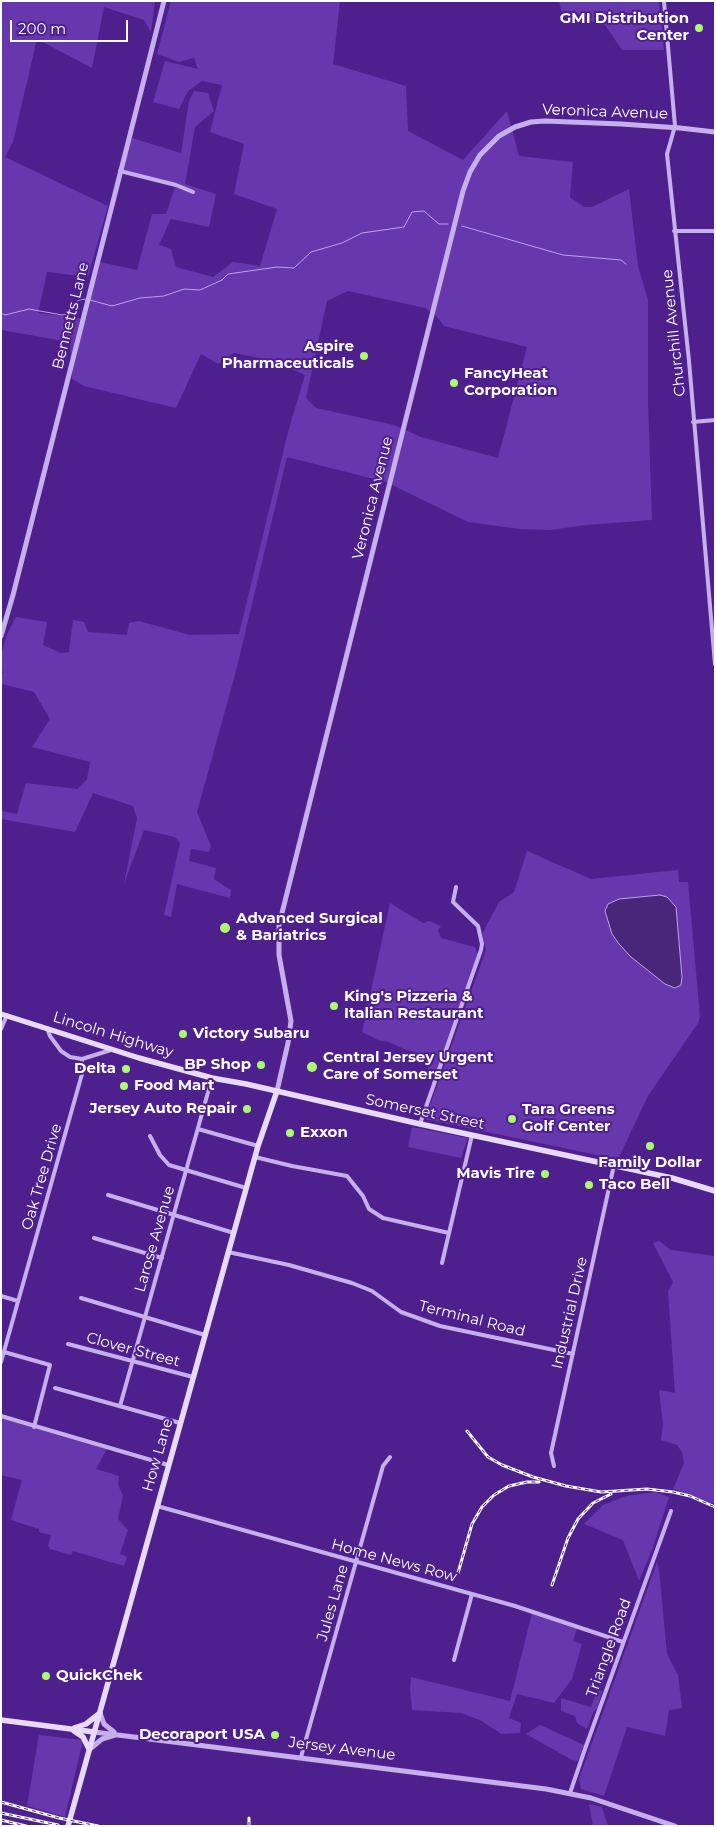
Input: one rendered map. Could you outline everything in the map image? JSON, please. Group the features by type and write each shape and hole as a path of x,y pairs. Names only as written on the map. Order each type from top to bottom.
{"main road":[{"name":"Lincoln Highway","path":"4,1014 212,1078 277,1091"},
{"name":"Somerset Street","path":"277,1091 672,1178 715,1191"},
{"name":"How Lane","path":"68,1826 246,1188 277,1091"},
{"path":"70,1728 86,1724 100,1713"},
{"name":"Jersey Avenue","path":"1,1720 94,1732"},
{"path":"70,1728 84,1737 89,1749"}],"street":[{"name":"Bennetts Lane","path":"1,636 164,1"},
{"name":"Churchill Avenue","path":"664,1 675,128 667,154 687,343 715,664"},
{"name":"Veronica Avenue","path":"277,1091 291,1021 279,954 279,924 470,172 486,147 507,131 523,124 545,121 715,132"},
{"path":"120,171 176,185 193,192"},
{"path":"674,230 715,231"},
{"path":"693,422 715,420"},
{"path":"708,590 715,589"},
{"path":"420,1124 482,944 478,926 453,902 456,887"},
{"path":"1,1029 4,1014"},
{"path":"47,1028 50,1036 62,1051 70,1056 82,1059 113,1049"},
{"name":"Oak Tree Drive","path":"1,1362 82,1074 82,1059"},
{"name":"Larose Avenue","path":"120,1406 212,1078"},
{"path":"198,1129 258,1146"},
{"path":"442,1263 472,1135"},
{"path":"150,1136 160,1155 168,1164 246,1188"},
{"path":"255,1157 348,1176 363,1196 369,1209 383,1218 449,1233"},
{"name":"Industrial Drive","path":"554,1466 551,1453 614,1165"},
{"path":"108,1195 234,1233"},
{"path":"94,1238 162,1258"},
{"name":"Terminal Road","path":"228,1252 289,1265 352,1283 372,1292 401,1312 440,1326 573,1354"},
{"path":"1,1296 18,1301"},
{"path":"81,1298 205,1335"},
{"name":"Clover Street","path":"68,1344 193,1378"},
{"path":"4,1352 50,1365 34,1426"},
{"path":"55,1388 180,1423"},
{"path":"1,1416 168,1465"},
{"name":"Jules Lane","path":"301,1756 383,1466 390,1457"},
{"name":"Home News Row","path":"157,1506 514,1606 624,1642"},
{"name":"Triangle Road","path":"570,1793 671,1512"},
{"path":"454,1660 472,1594"},
{"path":"100,1713 105,1726 117,1734"},
{"name":"Jersey Avenue","path":"94,1732 504,1782 570,1793 636,1812 675,1826"},
{"path":"89,1749 102,1740 117,1734"}],"shaded area":[{"path":"1,1 155,1 151,32 144,20 104,7 92,68 37,39 13,142 5,157 108,206 88,277 47,272 38,313 86,319 100,262 137,270 152,214 166,214 175,187 121,173 129,137 181,153 189,101 194,91 208,93 214,111 195,127 185,184 216,194 209,227 171,219 159,245 171,249 176,267 213,277 233,262 260,266 277,209 234,194 244,144 210,132 222,85 202,81 188,91 179,109 153,102 165,61 198,69 194,58 179,62 157,54 171,1 340,1 333,64 406,86 408,131 463,160 507,111 519,156 573,162 570,197 584,207 592,207 629,189 638,266 648,300 648,403 652,520 550,530 520,529 468,522 386,482 287,457 236,671 197,812 211,846 209,852 191,849 189,861 216,868 214,879 231,890 230,898 177,884 171,917 164,915 180,843 175,837 144,830 124,884 137,818 133,806 93,793 75,832 1,819 1,811 17,814 26,783 78,789 87,779 90,762 32,747 50,719 34,692 1,684 1,673 3,673 1,655 7,634 16,617 47,622 43,645 61,653 69,652 73,620 84,622 88,632 127,635 129,623 139,621 190,635 239,634 288,432 305,375 274,361 234,353 218,364 201,354 176,408 84,386 72,379 70,342 1,330","holes":["348,291 425,308 438,318 444,326 527,347 498,458 421,437 394,425 316,408 306,398 327,301"]},
{"path":"559,1 659,1 664,50 622,50 605,25 562,14"},
{"path":"527,851 591,879 678,870 679,882 688,882 700,1017 698,1023 648,1096 619,1157 616,1159 425,1119 486,950 482,934 499,902 514,892"},
{"path":"660,895 667,897 676,907 682,977 681,985 675,988 665,984 631,957 619,944 612,934 605,911 608,904 619,899"},
{"path":"390,903 423,923 429,921 441,926 438,930 441,938 475,947 478,955 437,1074 431,1077 428,1070 428,1058 423,1054 378,1040 362,1032"},
{"path":"412,1127 468,1138 461,1158 408,1147"},
{"path":"659,1241 671,1250 715,1256 715,1504 673,1489 684,1463 682,1452 677,1445 661,1440 663,1424 659,1390 675,1393 668,1291 673,1282 653,1243"},
{"path":"1,1416 107,1449 96,1469 119,1476 118,1485 123,1496 118,1519 128,1530 120,1554 127,1557 124,1566 73,1551 71,1555 50,1549 48,1546 51,1535 11,1520 22,1480 1,1475"},
{"path":"655,1492 669,1497 652,1550 639,1581 623,1540 584,1524 603,1505 626,1496"},
{"path":"657,1562 667,1654 678,1675 682,1708 669,1710 665,1736 627,1727 604,1796 581,1789 579,1779"},
{"path":"532,1613 577,1628 573,1641 582,1644 572,1679 554,1703 517,1694 509,1718 521,1723 520,1733 501,1734 482,1721 461,1713 412,1710 411,1677 510,1701"},
{"path":"597,1690 602,1691 598,1707 593,1713 587,1729 577,1723 575,1716 561,1711 561,1698 591,1707"},
{"path":"540,1725 584,1745 578,1761 572,1760 526,1734"},
{"path":"39,1735 83,1740 65,1817 27,1806"},
{"path":"589,1804 602,1807 608,1826 593,1826"}],"waterway":[{"path":"90,300 112,306 140,298 164,296 184,289 200,290 222,280 228,274 277,267 294,268 311,252 342,243 362,233 404,227 412,212 424,211 439,224 448,224"},
{"path":"462,226 563,255 621,260 626,264"},
{"path":"1,313 5,315 29,309 62,315 69,314 75,303 86,299"}],"railway":[{"path":"467,1431 488,1457 502,1465 533,1477 566,1486 601,1492 647,1489 673,1492 690,1496 715,1507"},
{"path":"458,1573 472,1524 482,1507 494,1495 509,1486 527,1482 539,1482"},
{"path":"552,1585 568,1538 578,1519 593,1503 611,1494"},
{"path":"1,1802 59,1818 98,1826"},
{"path":"1,1813 58,1825"},
{"path":"249,1818 249,1826"},
{"path":"1,1820 26,1826"}],"place":[{"name":"GMI Distribution Center","path":"699,28"},
{"name":"Aspire Pharmaceuticals","path":"364,356"},
{"name":"FancyHeat Corporation","path":"454,383"},
{"name":"Advanced Surgical & Bariatrics","path":"225,928"},
{"name":"King's Pizzeria & Italian Restaurant","path":"334,1006"},
{"name":"Victory Subaru","path":"183,1034"},
{"name":"BP Shop","path":"261,1065"},
{"name":"Central Jersey Urgent Care of Somerset","path":"312,1067"},
{"name":"Delta","path":"126,1069"},
{"name":"Food Mart","path":"124,1086"},
{"name":"Jersey Auto Repair","path":"247,1109"},
{"name":"Tara Greens Golf Center","path":"512,1119"},
{"name":"Exxon","path":"290,1133"},
{"name":"Family Dollar","path":"650,1146"},
{"name":"Mavis Tire","path":"545,1174"},
{"name":"Taco Bell","path":"589,1185"},
{"name":"QuickChek","path":"46,1676"},
{"name":"Decoraport USA","path":"275,1735"}]}
